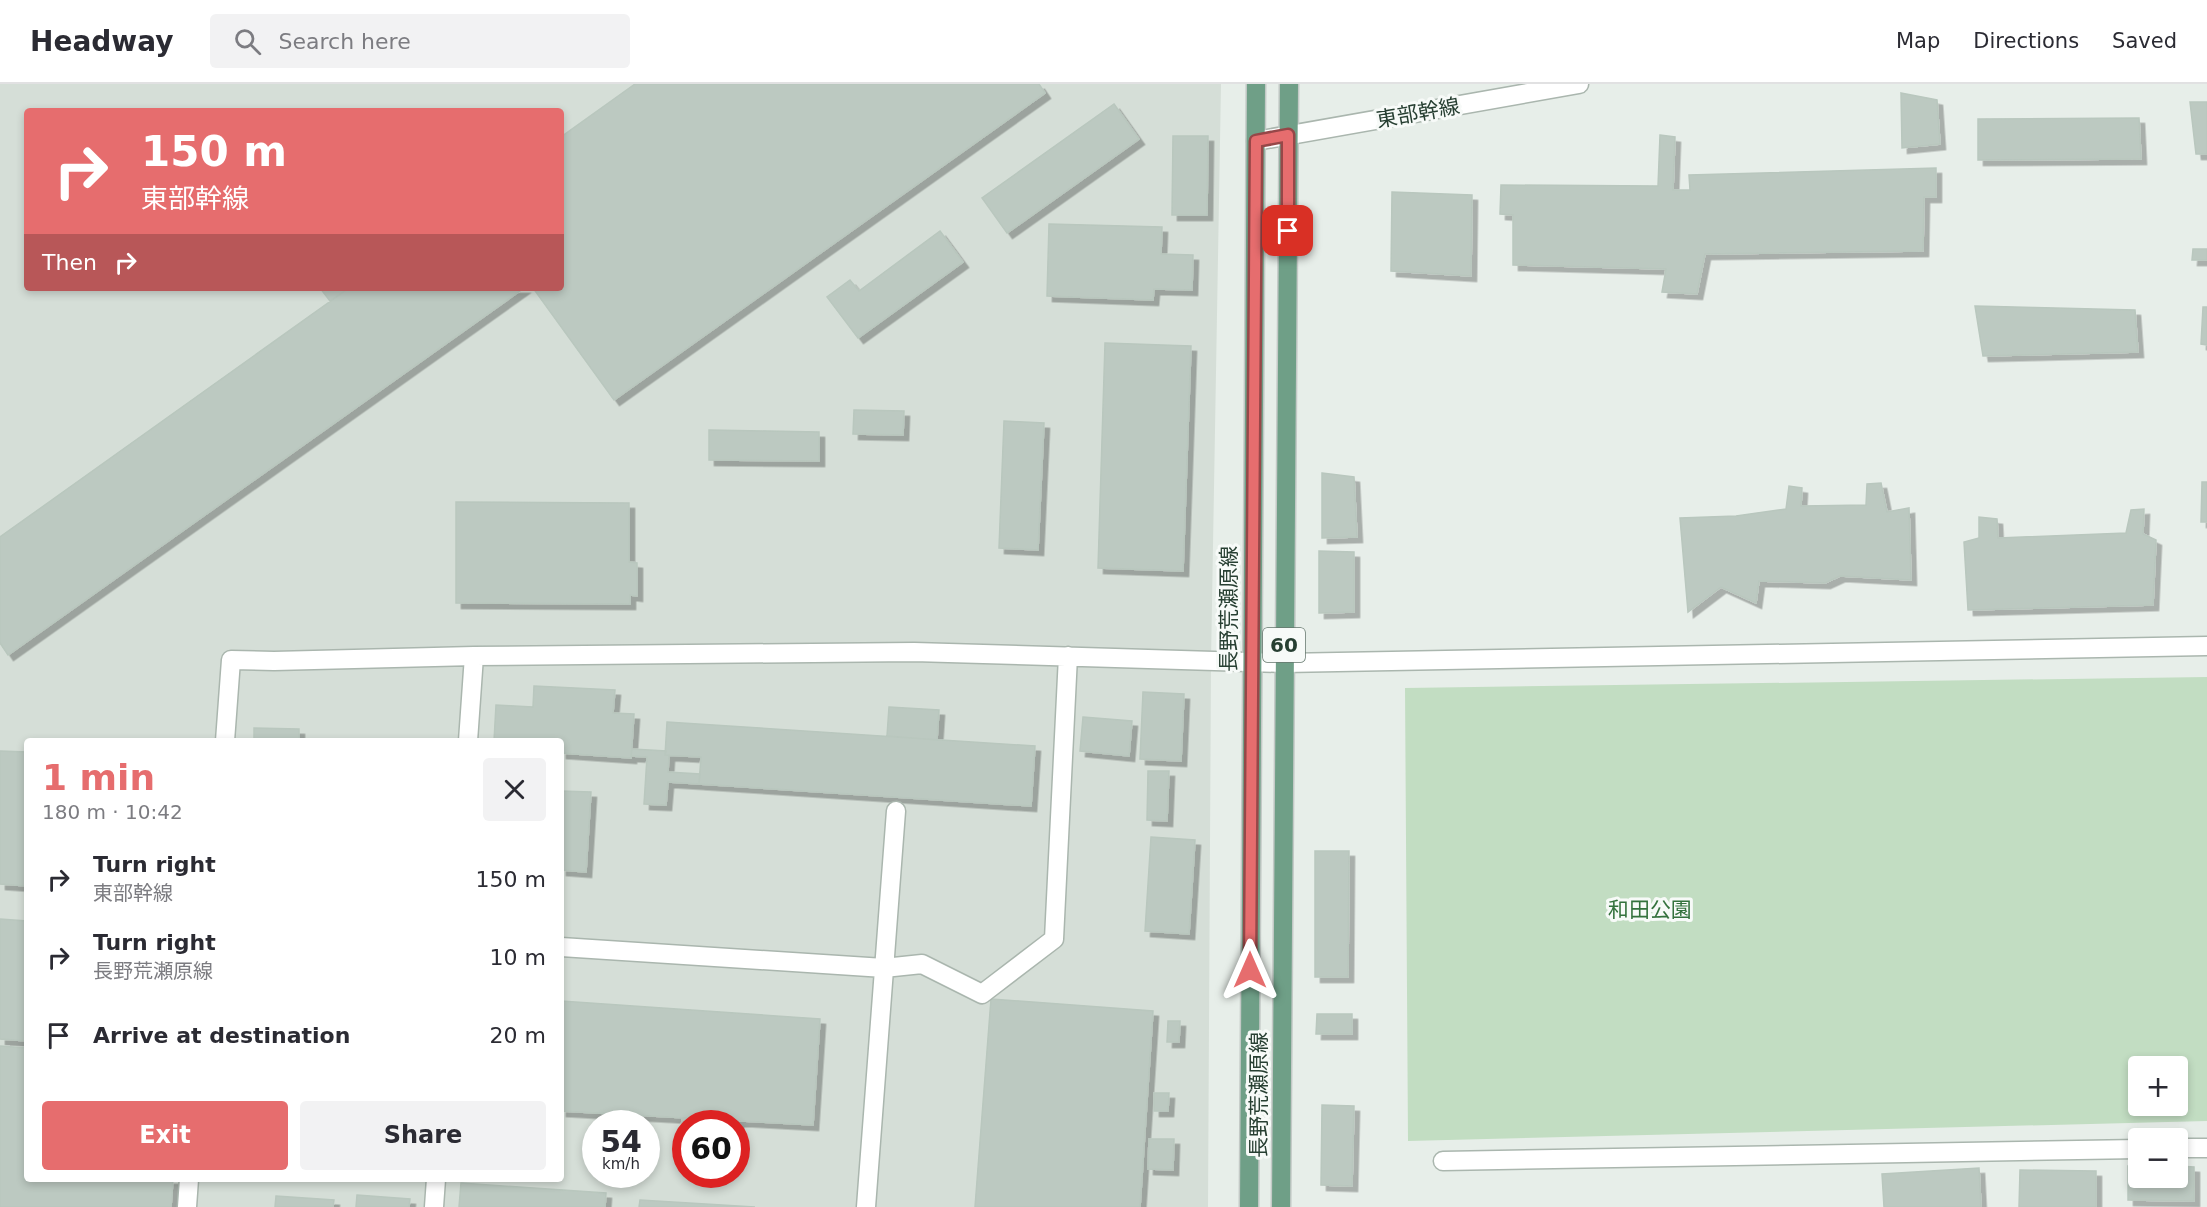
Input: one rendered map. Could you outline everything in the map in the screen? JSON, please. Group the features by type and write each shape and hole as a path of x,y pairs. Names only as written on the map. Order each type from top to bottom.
{"main road":[{"name":"長野荒瀬原線","path":"1249,1207 1256,84"},
{"name":"長野荒瀬原線","path":"1281,1207 1289,84"}],"street":[{"name":"東部幹線","path":"1256,141 1579,84"},
{"path":"225,738 231,660 914,652 1284,663 2207,646"},
{"path":"468,738 474,656"},
{"path":"564,946 884,968 922,964 982,994 1054,939 1068,656"},
{"path":"866,1207 896,811"},
{"path":"2188,1149 2207,1148"},
{"path":"1443,1161 2128,1149"},
{"path":"187,1207 189,1182"},
{"path":"434,1207 436,1182"}],"shaded area":[{"path":"0,84 1221,84 1211,661 1208,1207 0,1207"}],"green space":[{"name":"和田公園","path":"2207,677 2207,1121 1408,1141 1405,688"}],"building":[{"path":"635,84 1039,84 1045,93 614,400 535,291 564,291 564,135"},
{"path":"1901,93 1937,100 1940,144 1902,148"},
{"path":"2190,102 2207,102 2207,154 2196,154"},
{"path":"1114,104 1139,139 1007,233 982,198"},
{"path":"2139,118 2141,159 1978,160 1978,119"},
{"path":"1660,135 1675,137 1673,190 1690,190 1689,175 1936,168 1936,197 1924,197 1923,251 1705,254 1697,294 1662,292 1666,269 1513,265 1513,215 1500,214 1501,185 1658,186"},
{"path":"1173,136 1208,136 1207,215 1172,215"},
{"path":"1392,192 1472,195 1471,276 1391,271"},
{"path":"1049,224 1162,227 1161,254 1193,255 1192,290 1154,289 1153,300 1047,296"},
{"path":"940,231 963,262 858,338 827,297 850,280 859,291"},
{"path":"2193,249 2207,249 2207,260 2192,260"},
{"path":"322,291 345,291 330,301"},
{"path":"345,291 520,291 8,655 0,643 0,537"},
{"path":"1975,306 2135,310 2138,352 1983,356"},
{"path":"2203,307 2207,307 2207,345 2201,344"},
{"path":"1105,343 1191,346 1183,571 1098,568"},
{"path":"854,410 904,411 903,435 853,434"},
{"path":"1004,421 1044,423 1038,550 999,548"},
{"path":"709,430 819,432 819,461 709,460"},
{"path":"1322,473 1354,477 1357,537 1322,538"},
{"path":"2202,482 2207,482 2207,522 2201,522"},
{"path":"1881,483 1887,512 1909,508 1911,580 1840,576 1825,583 1759,581 1756,603 1721,587 1688,612 1680,518 1736,516 1786,509 1789,486 1802,488 1801,506 1866,505 1867,484"},
{"path":"456,502 629,503 629,562 637,563 637,596 630,595 630,604 456,603"},
{"path":"2144,509 2143,534 2156,540 2153,605 1968,610 1964,542 1979,538 1979,517 1997,519 1998,538 2126,533 2131,510"},
{"path":"1319,551 1354,552 1354,612 1319,613"},
{"path":"534,686 615,690 613,713 634,714 631,758 564,753 564,738 494,738 496,705 533,707"},
{"path":"1143,692 1184,694 1181,761 1140,759"},
{"path":"889,707 939,710 937,740 887,736"},
{"path":"1083,717 1132,721 1129,756 1080,751"},
{"path":"667,722 1035,746 1031,806 699,784 701,757 665,755"},
{"path":"254,728 299,729 299,738 254,738"},
{"path":"632,749 666,751 665,755 669,755 668,772 700,774 699,784 668,782 666,805 644,804 647,757 631,756"},
{"path":"0,751 24,752 24,886 0,884"},
{"path":"1148,771 1169,771 1167,821 1147,820"},
{"path":"564,791 591,792 586,872 564,870"},
{"path":"1151,837 1195,840 1189,934 1145,931"},
{"path":"1315,851 1349,851 1348,977 1315,977"},
{"path":"0,919 24,921 24,1041 0,1039"},
{"path":"991,999 1153,1011 1140,1207 975,1207"},
{"path":"564,1001 820,1019 813,1125 750,1122 750,1110 672,1110 672,1117 660,1116 660,1110 564,1111"},
{"path":"1317,1014 1352,1014 1352,1034 1316,1034"},
{"path":"1168,1021 1180,1021 1179,1042 1167,1042"},
{"path":"0,1046 24,1048 24,1182 173,1182 171,1207 0,1207"},
{"path":"1154,1093 1169,1093 1168,1111 1154,1111"},
{"path":"1322,1105 1354,1106 1352,1186 1321,1185"},
{"path":"1149,1139 1174,1139 1173,1170 1148,1169"},
{"path":"2188,1167 2194,1167 2194,1201 2128,1200 2128,1188 2188,1188"},
{"path":"1979,1168 1981,1207 1884,1207 1882,1174"},
{"path":"2020,1170 2096,1171 2096,1207 2019,1207"},
{"path":"461,1183 606,1193 605,1207 459,1207"},
{"path":"357,1195 410,1199 409,1207 356,1207"},
{"path":"276,1196 334,1200 333,1207 275,1207"},
{"path":"640,1200 755,1207 639,1207"}],"route":[{"path":"1250,970 1256,141 1288,135 1288,231"}]}
